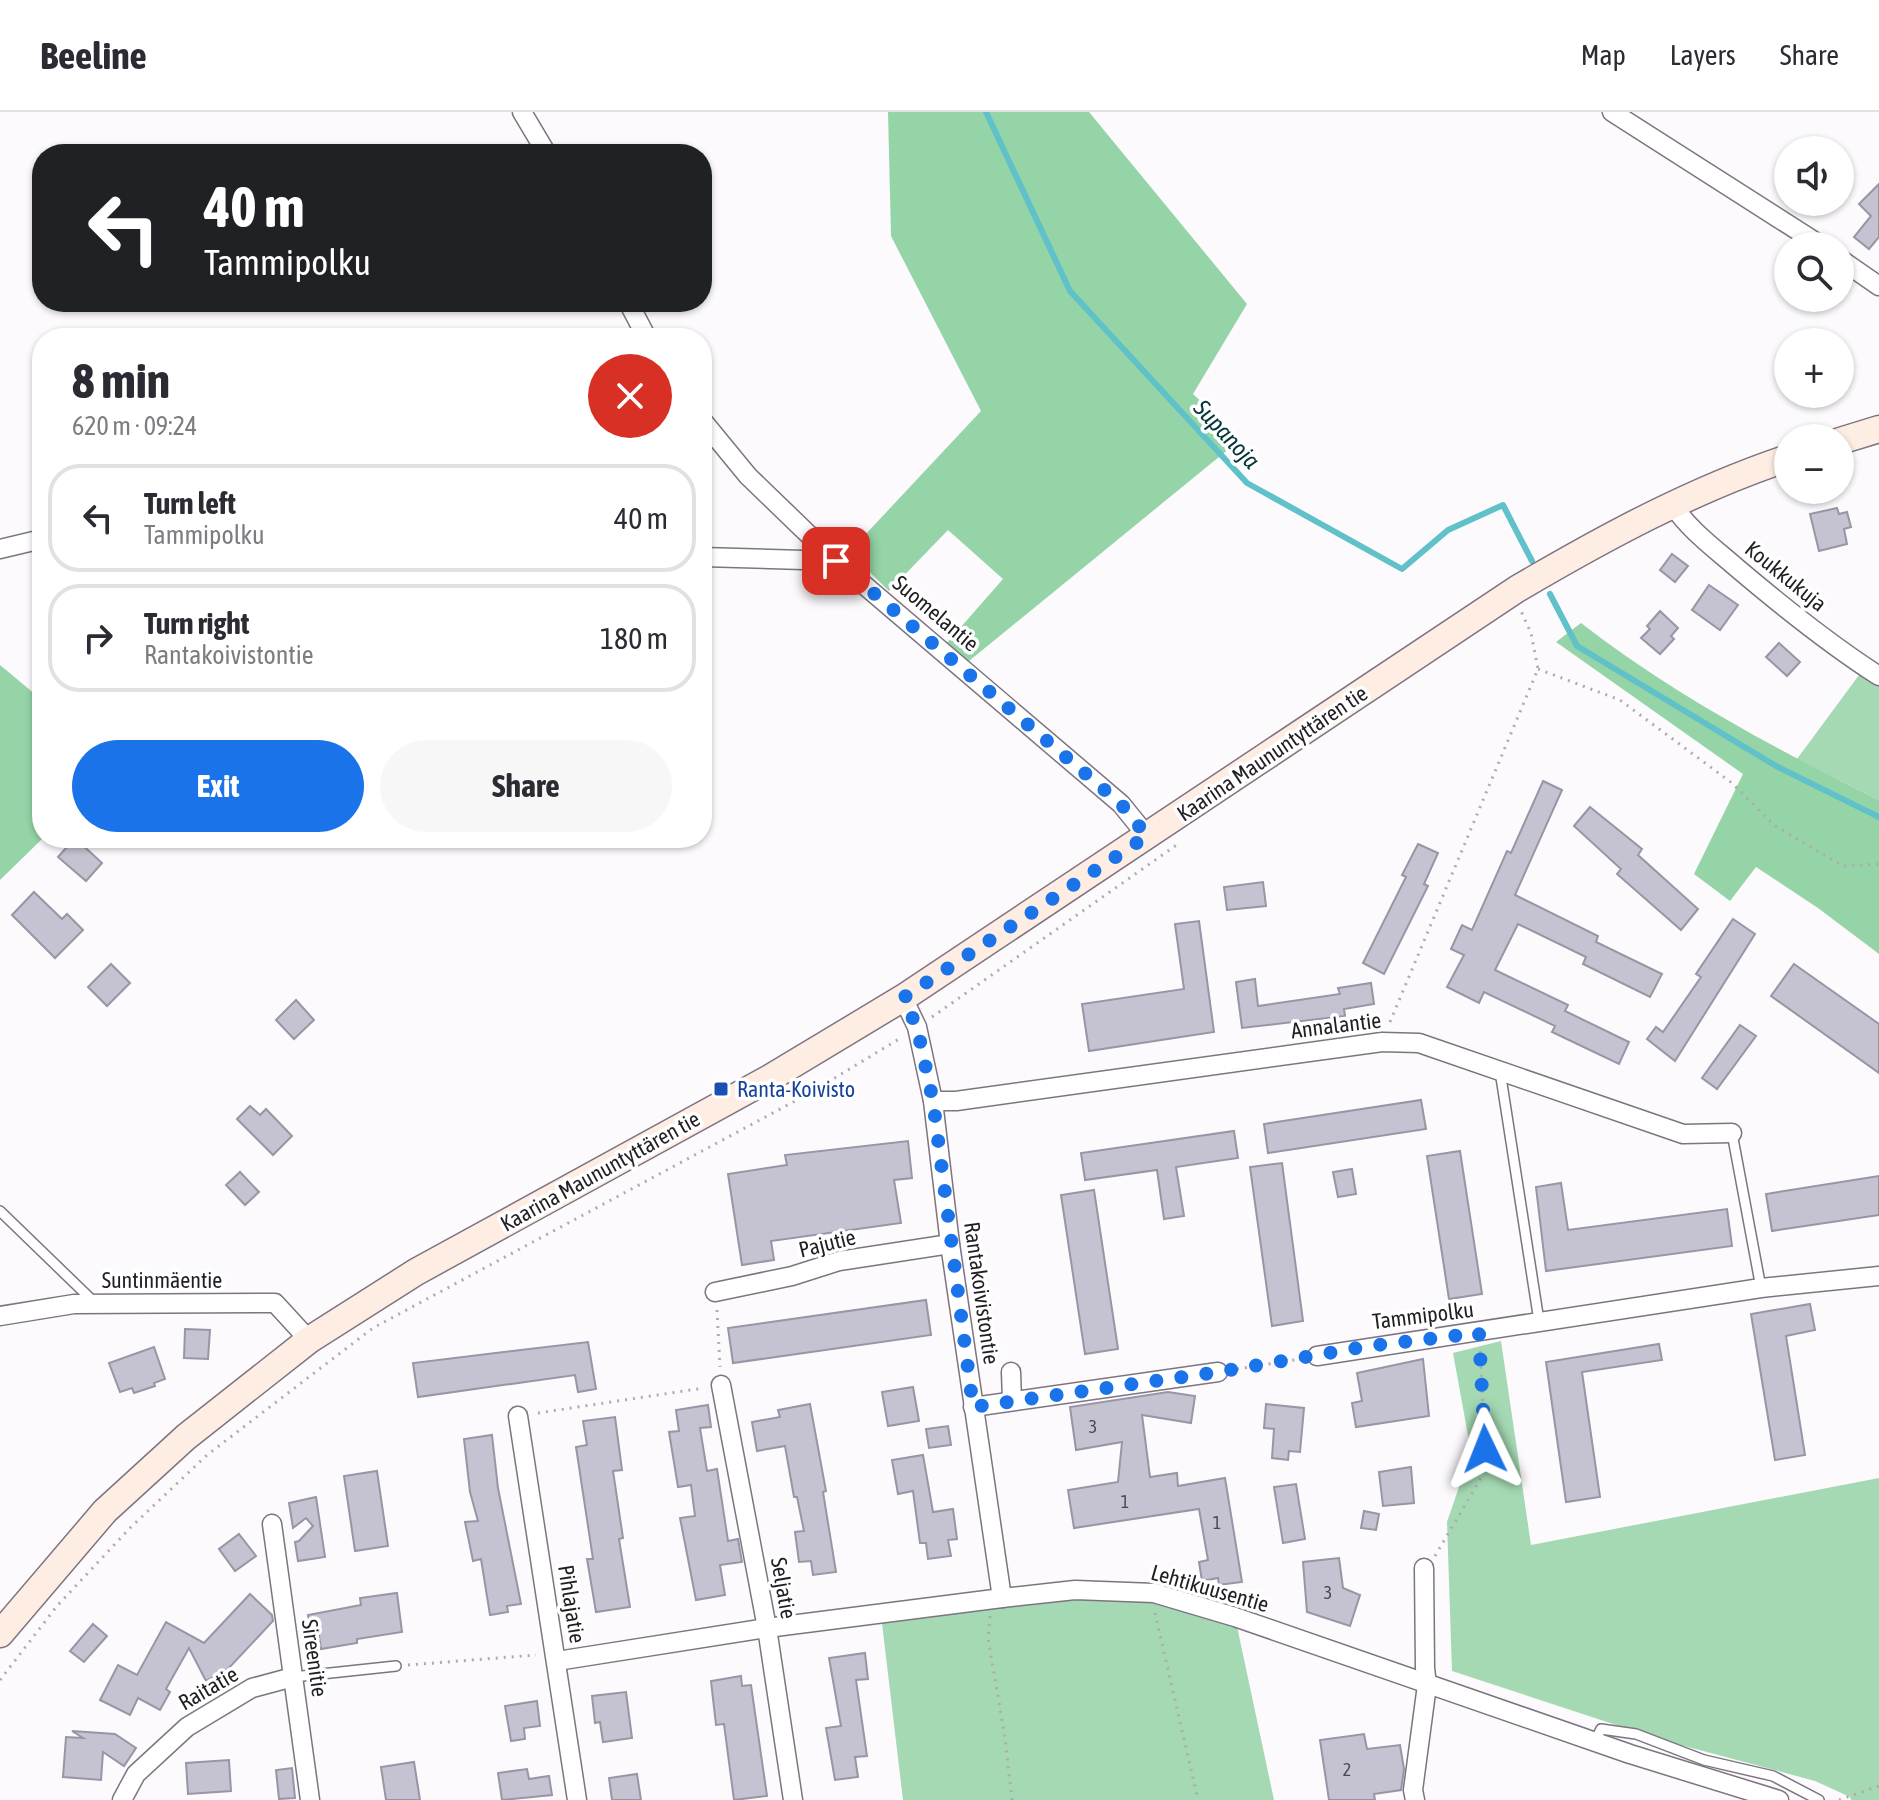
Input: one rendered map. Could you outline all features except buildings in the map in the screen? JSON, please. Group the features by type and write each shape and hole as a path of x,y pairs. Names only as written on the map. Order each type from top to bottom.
{"main road":[{"path":"1854,437 1879,429"},
{"name":"Kaarina Maununtyttären tie","path":"0,1634 105,1511 186,1437 309,1340 416,1272 770,1078 903,998 1517,589 1672,504 1774,463"}],"street":[{"path":"522,112 541,144"},
{"path":"1612,112 1800,232"},
{"path":"1854,269 1879,286"},
{"name":"Suomelantie","path":"712,432 748,476 836,561 1121,804 1147,836"},
{"name":"Koukkukuja","path":"1672,504 1688,526 1759,587 1840,651 1879,676"},
{"path":"0,549 32,541"},
{"path":"712,557 836,561"},
{"name":"Rantakoivistontie","path":"903,998 917,1027 933,1101 996,1599"},
{"name":"Annalantie","path":"933,1101 956,1101 1382,1042 1419,1043 1683,1134 1732,1133"},
{"name":"Pajutie","path":"715,1292 792,1276 839,1261 950,1244"},
{"name":"Tammipolku","path":"1317,1356 1761,1288 1879,1276"},
{"name":"Suntinmäentie","path":"0,1316 74,1304 275,1303 309,1340"},
{"path":"1011,1372 1012,1401"},
{"path":"973,1407 1218,1372"},
{"name":"Seljatie","path":"721,1385 767,1628 793,1800"},
{"name":"Pihlajatie","path":"518,1416 577,1800"},
{"name":"Sireenitie","path":"272,1524 310,1800"},
{"path":"1415,1800 1413,1790 1427,1685 1424,1568"},
{"name":"Lehtikuusentie","path":"556,1657 1075,1590 1154,1593 1235,1617 1427,1685 1779,1800"},
{"name":"Raitatie","path":"122,1800 136,1774 187,1727 252,1688 293,1677"}],"lane":[{"path":"1500,1071 1539,1321"},
{"path":"1732,1133 1761,1288"},
{"path":"0,1211 96,1304"},
{"name":"Raitatie","path":"293,1677 396,1666"},
{"path":"1595,1741 1601,1729 1636,1734 1704,1760 1773,1776 1819,1800"}],"path":[{"path":"1382,1042 1538,669 1531,633 1519,607"},
{"path":"1538,669 1620,700 1732,783 1775,826 1843,866 1879,864"},
{"path":"518,1416 721,1385 715,1292"},
{"path":"1424,1568 1437,1553 1481,1478 1485,1449 1479,1333"},
{"path":"1218,1372 1317,1356"},
{"path":"1154,1593 1155,1621 1198,1800"},
{"path":"996,1599 988,1638 1012,1800"},
{"path":"396,1666 556,1657"},
{"path":"1839,1800 1879,1786"}],"green space":[{"path":"888,112 1089,112 1247,304 1193,394 1241,439 969,661 946,644 1003,579 948,530 889,591 849,552 981,411 891,236"},
{"path":"1581,623 1688,697 1879,800 1879,954 1756,867 1730,901 1694,874 1743,774 1556,642"},
{"path":"0,665 32,692 33,848 0,880"},
{"path":"1865,667 1879,676 1879,800 1797,759"},
{"path":"1501,1341 1531,1545 1879,1478 1879,1800 1851,1800 1815,1781 1662,1740 1452,1671 1447,1522 1471,1452 1453,1353"},
{"path":"1126,1590 1235,1617 1274,1800 903,1800 881,1615"}],"waterway":[{"name":"Supanoja","path":"986,112 1070,291 1247,483 1402,569 1448,530 1503,505 1532,561"},
{"path":"1550,594 1577,646 1776,766 1879,817"}],"place":[{"name":"Ranta-Koivisto","path":"721,1089"}],"route":[{"path":"836,561 1121,804 1147,836 903,998 917,1027 933,1101 973,1407 1218,1372 1369,1346 1479,1333 1485,1449"}]}
